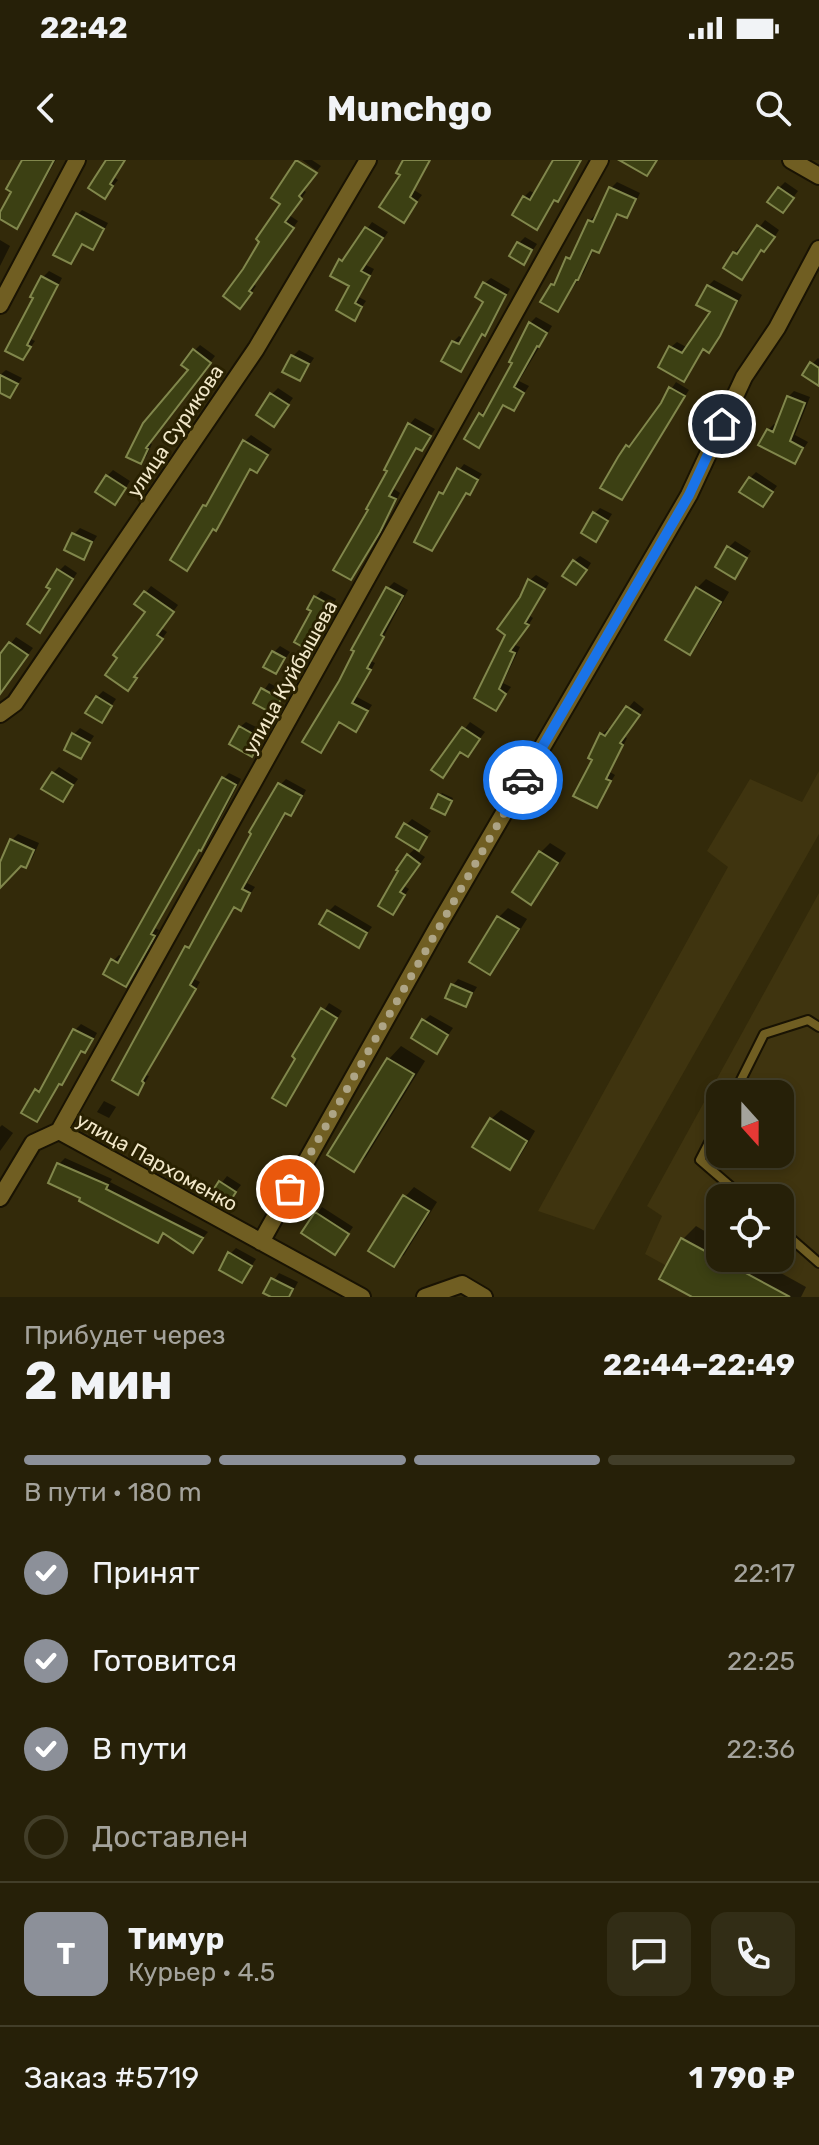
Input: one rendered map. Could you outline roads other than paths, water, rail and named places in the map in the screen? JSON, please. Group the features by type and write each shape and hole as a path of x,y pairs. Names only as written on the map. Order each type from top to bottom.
{"street":[{"path":"0,305 77,160"},
{"name":"улица Сурикова","path":"0,714 15,703 256,349 368,160"},
{"name":"улица Куйбышева","path":"0,1198 33,1143 59,1131 600,160"},
{"path":"791,160 819,176"},
{"path":"261,1242 437,928 689,495 744,377 777,328 819,249"},
{"name":"улица Пархоменко","path":"59,1131 362,1297"},
{"path":"425,1297 462,1284 484,1297"}],"lane":[{"path":"741,1080 764,1034 808,1020 819,1027"},
{"path":"706,1148 700,1160 706,1165"},
{"path":"709,1168 728,1184"},
{"path":"794,1241 819,1263"}]}
